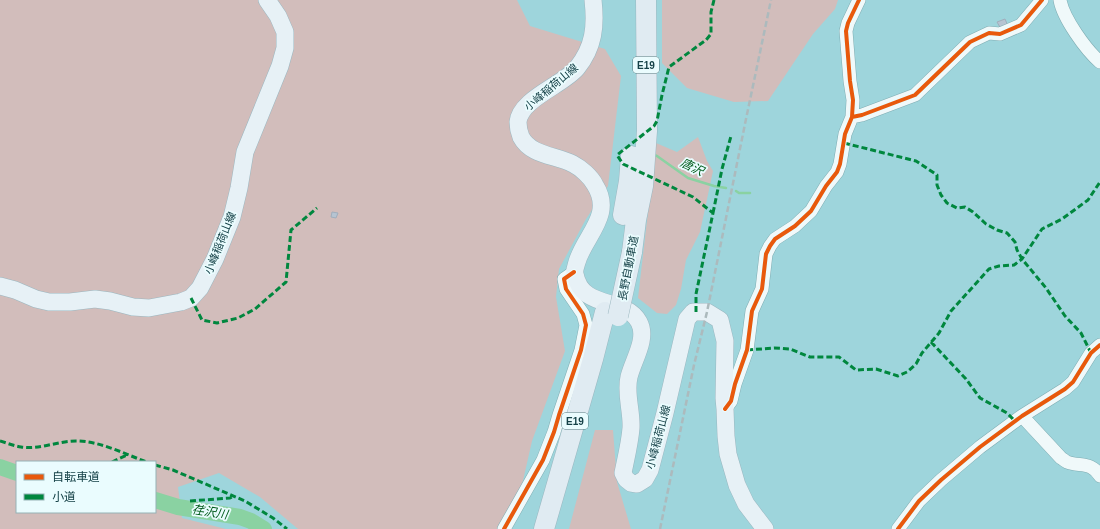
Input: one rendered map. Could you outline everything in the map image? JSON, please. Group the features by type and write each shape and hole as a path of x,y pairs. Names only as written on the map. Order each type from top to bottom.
{"highway":[{"name":"長野自動車道","path":"633,0 640,128"},
{"name":"長野自動車道","path":"558,529 604,369 612,314 636,184 646,0"},
{"name":"長野自動車道","path":"544,529 593,358 612,314"}],"main road":[{"name":"小峰稲荷山線","path":"0,286 15,290 36,299 50,302 70,302 95,299 133,307 148,308 181,302 191,298 200,288 215,259 232,217 245,152 280,66 285,48 285,32 278,16 267,0"},
{"name":"小峰稲荷山線","path":"593,0 593,35 586,53 576,69 563,80 530,102 523,110 518,121 519,132 524,141 532,150 573,164 586,174 595,184 600,195 601,205 599,219 579,256 574,272 578,284 591,298 627,310 639,322 642,330 642,339 629,378 628,393 631,428 624,473 626,479 631,483 637,484 645,479 650,470 687,319 693,312 707,312 720,320 725,341 724,398 726,436 728,454 736,485 746,504 765,529"}],"street":[{"path":"725,409 731,401 735,384 747,350 752,311 762,289 766,254 775,239 795,226 811,210 837,172 840,164 846,134 852,117 853,100 846,37 848,23 859,0"},
{"path":"852,117 862,115 915,95 970,42 989,33 1000,34 1021,25 1042,0"},
{"path":"1060,0 1061,8 1070,24 1087,48 1100,62"},
{"path":"504,529 543,460 554,432 581,350 586,325 583,314 566,289 564,279 574,272"},
{"path":"898,529 919,502 941,480 980,447 1022,416 1066,389 1073,382 1091,353 1100,345"},
{"path":"1022,416 1061,458 1067,462 1092,467 1100,476"}],"shaded area":[{"path":"0,0 517,0 530,26 605,49 621,76 608,186 586,219 559,269 556,297 565,351 532,441 512,529 298,529 260,497 219,473 178,487 182,518 226,529 0,529"},
{"path":"662,0 838,0 835,9 813,34 768,101 734,102 687,88 662,63"},
{"path":"698,137 707,161 713,171 700,232 686,260 681,289 676,305 667,314 657,313 638,298 656,143 677,152"},
{"path":"595,430 613,430 617,482 631,529 569,529"}],"building":[{"path":"1005,19 1008,26 1001,29 997,22"},
{"path":"332,212 338,213 336,218 331,217"}],"waterway":[{"name":"唐沢","path":"654,155 688,178 726,188"},
{"path":"736,191 739,193 750,193"},
{"name":"荏沢川","path":"0,467 16,473"},
{"name":"荏沢川","path":"156,500 178,507 240,517 251,521 264,529"}],"railway":[{"path":"660,529 694,365 707,312 771,0"}],"marked path":[{"path":"696,312 696,294 713,213 693,197 623,164 617,155 654,126 657,121 669,67 706,40 711,34 711,12 714,0"},
{"path":"713,213 722,169 731,136"},
{"path":"844,143 916,161 937,175 937,185 941,195 947,203 957,208 965,207 986,224 1007,233 1015,242 1022,259 1046,288 1065,316 1081,333 1091,353"},
{"path":"747,350 774,348 790,349 810,357 839,357 856,370 876,369 898,376 907,372 916,364 922,353 939,333 951,311 989,269 999,266 1014,265 1022,259 1042,229 1062,219 1088,200 1100,182"},
{"path":"191,298 202,320 217,323 238,318 255,309 286,282 291,230 317,208"},
{"path":"931,342 966,379 980,398 1007,413 1015,421"},
{"path":"0,441 28,448 69,441 94,443 112,448 144,461"},
{"path":"114,461 127,455"},
{"path":"156,465 173,470 245,501 273,518 287,529"},
{"path":"190,501 230,498 234,496"}],"cycle path":[{"path":"725,409 731,401 735,384 747,350 752,311 762,289 766,254 775,239 795,226 811,211 826,186 837,172 840,164 845,134 852,117 853,100 846,31 848,23 859,0"},
{"path":"852,117 862,115 915,95 970,42 989,33 1000,34 1021,25 1042,0"},
{"path":"504,529 543,460 554,432 581,350 586,325 583,314 566,289 564,279 574,272"},
{"path":"898,529 919,501 980,447 1022,416 1065,389 1073,382 1091,353 1100,345"}]}
